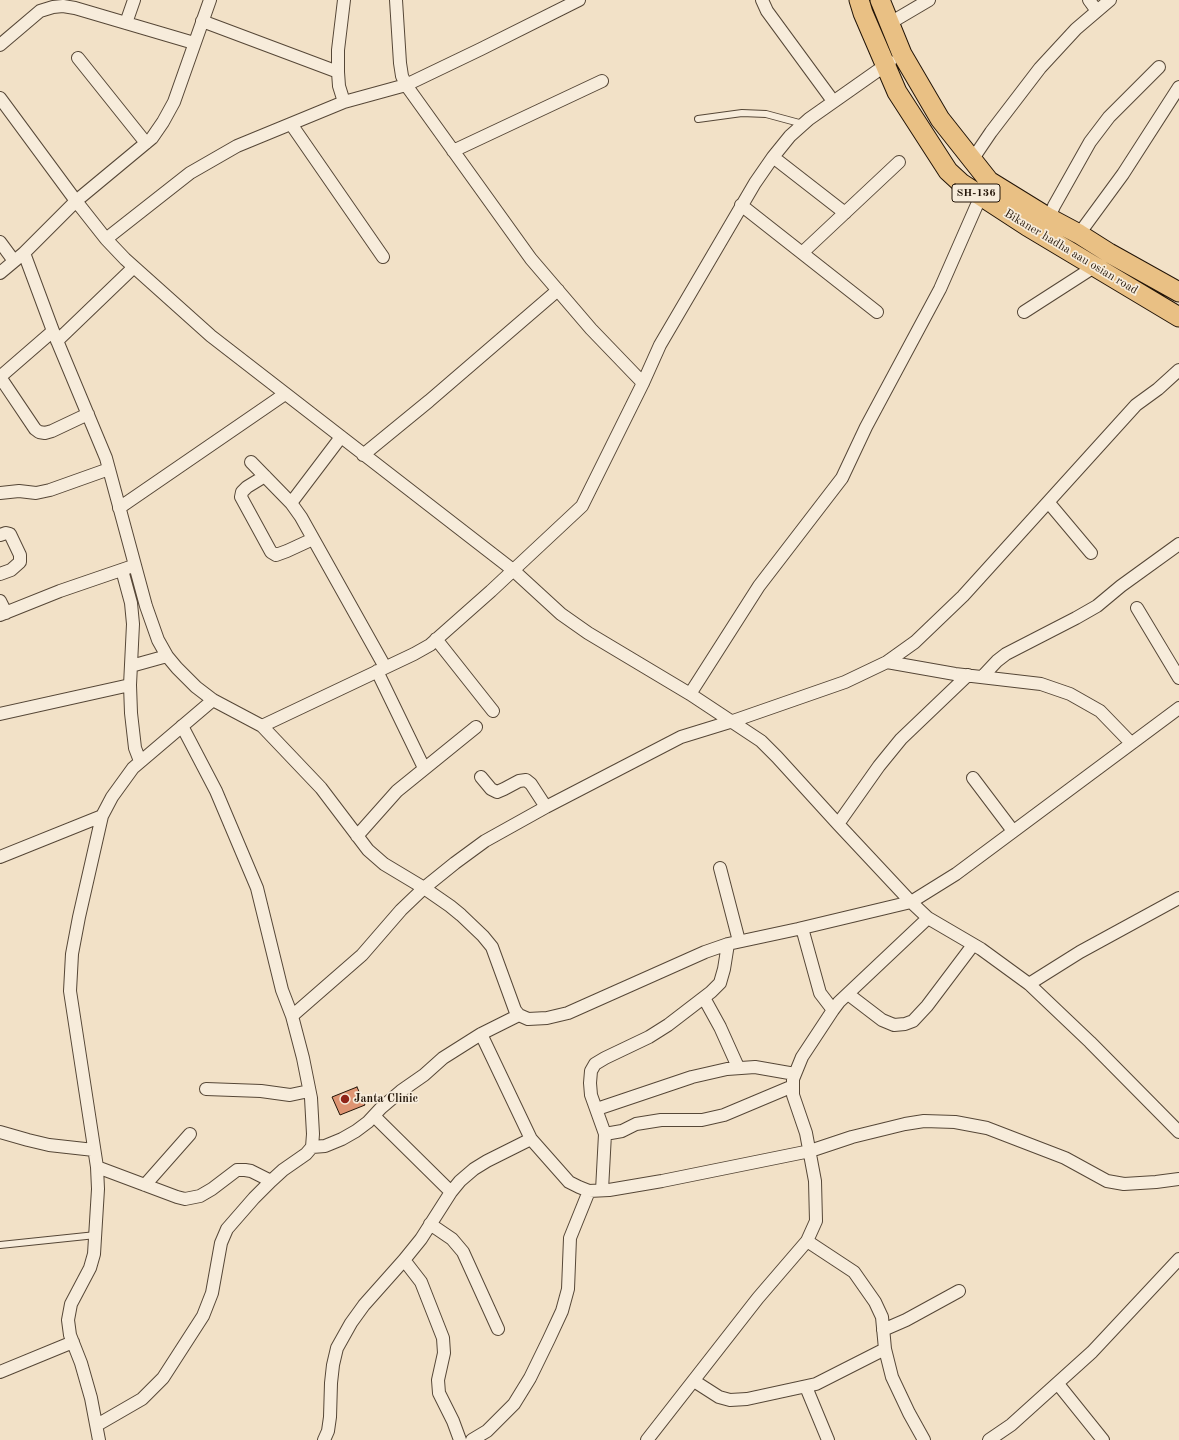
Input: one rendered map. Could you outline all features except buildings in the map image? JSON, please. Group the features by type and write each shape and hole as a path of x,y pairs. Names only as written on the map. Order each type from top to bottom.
{"main road":[{"name":"Bikaner hadha aau osian road","path":"859,0 863,13 897,92 948,171 961,183 985,188 1049,218 1179,292"},
{"name":"Bikaner hadha aau osian road","path":"880,0 902,54 940,119 972,160 985,188 1027,226 1179,316"}],"street":[{"path":"126,23 134,0"},
{"path":"0,273 19,257 76,201 152,138 174,102 210,0"},
{"path":"344,0 338,50 339,86 344,102"},
{"path":"396,0 400,63 402,76 406,85 531,259 591,329 643,383"},
{"path":"106,239 190,173 237,146 344,102 406,85 578,0"},
{"path":"762,0 767,11 833,101"},
{"path":"890,23 929,0"},
{"path":"1089,0 1097,10"},
{"path":"972,160 991,132 1040,68 1076,29 1110,0"},
{"path":"0,45 40,11 53,7 76,4 126,23 194,43"},
{"path":"202,21 338,72"},
{"path":"262,726 430,645 582,506 643,383 660,345 741,205 773,157 790,136 803,124 833,101 902,54"},
{"path":"78,58 146,143"},
{"path":"1049,218 1054,206 1090,142 1109,117 1159,67"},
{"path":"453,151 602,80"},
{"path":"1079,234 1127,168 1179,88"},
{"path":"0,98 106,239 134,267 211,336 513,570 561,614 588,633 733,721 760,741 911,902 928,918 973,945 1029,984 1090,1042 1179,1132"},
{"path":"290,124 383,257"},
{"path":"773,157 845,213"},
{"path":"802,253 899,162"},
{"path":"690,694 759,586 842,478 866,427 940,289 985,188"},
{"path":"741,205 876,312"},
{"path":"0,242 19,257 55,336 106,458 146,606 158,640 167,656 176,668 196,687 213,700 262,726 321,788 368,850 384,864 424,888 461,914 483,936 492,947 516,1010 519,1015 528,1019 547,1018 568,1014 705,952 734,942 802,928 911,902 956,874 1179,708"},
{"path":"88,414 52,431 45,433 39,432 35,429 0,377 55,336 134,267"},
{"path":"1024,312 1094,267"},
{"path":"364,455 558,290"},
{"path":"292,1016 362,955 402,910 424,888 485,841 546,807 680,737 733,721 845,682 887,662 915,642 963,596 1049,503 1136,405 1158,389 1179,370"},
{"path":"119,508 286,394"},
{"path":"291,503 341,437"},
{"path":"251,462 291,503 313,539 381,669 424,768"},
{"path":"0,493 50,490 109,468"},
{"path":"265,476 247,487 242,492 241,497 271,552 276,555 313,539"},
{"path":"1049,503 1091,553"},
{"path":"0,534 10,534 20,555 20,562 11,570 0,574"},
{"path":"982,677 1006,654 1097,606 1121,586 1179,544"},
{"path":"0,601 3,614 66,589 135,566"},
{"path":"122,570 131,603 133,624 130,685 132,733 135,748 140,761"},
{"path":"1137,608 1179,678"},
{"path":"436,639 493,711"},
{"path":"131,666 167,656"},
{"path":"887,662 968,675 1041,684 1070,694 1100,711 1132,743"},
{"path":"838,824 879,766 901,739 968,675"},
{"path":"0,714 130,685"},
{"path":"99,1440 97,1425 81,1363 70,1335 68,1320 71,1304 90,1268 94,1254 98,1189 97,1167 70,991 72,954 102,816 112,797 132,768 213,700"},
{"path":"97,1425 142,1399 163,1378 203,1316 212,1293 221,1243 227,1229 271,1181 306,1154 312,1147 313,1134 309,1090 303,1058 292,1016 282,990 257,888 216,791 182,726"},
{"path":"357,836 397,791 476,727"},
{"path":"481,777 491,789 497,792 504,790 519,781 526,780 531,784 546,807"},
{"path":"973,778 1013,831"},
{"path":"0,857 102,816"},
{"path":"602,1190 605,1134 592,1095 590,1084 591,1071 595,1064 604,1058 649,1037 668,1025 712,992 720,983 734,942 720,868"},
{"path":"1029,984 1080,952 1179,898"},
{"path":"647,1440 758,1298 807,1241 816,1221 815,1181 806,1133 793,1095 792,1079 802,1057 833,1010 928,918"},
{"path":"802,928 820,993 833,1010"},
{"path":"848,994 882,1020 894,1025 906,1024 912,1021 927,1006 973,945"},
{"path":"704,998 720,1027 738,1067"},
{"path":"312,1147 325,1146 356,1131 401,1091 424,1075 443,1058 481,1034 519,1015"},
{"path":"481,1034 531,1139 569,1182 590,1191 662,1181 810,1151 852,1137 924,1121 955,1122 987,1128 1065,1158 1107,1181 1124,1184 1156,1182 1179,1178"},
{"path":"597,1109 692,1077 727,1068 755,1067 794,1074"},
{"path":"605,1134 622,1131 636,1124 661,1120 702,1120 724,1115 793,1086"},
{"path":"206,1089 261,1091 290,1095 309,1090"},
{"path":"374,1116 451,1192"},
{"path":"0,1132 50,1145 94,1150"},
{"path":"145,1185 190,1134"},
{"path":"324,1440 328,1431 330,1417 333,1365 337,1348 351,1323 364,1305 421,1239 451,1192 460,1181 474,1169 487,1161 531,1139"},
{"path":"97,1167 185,1199 200,1196 212,1190 237,1170 251,1171 271,1181"},
{"path":"472,1440 486,1431 514,1404 530,1378 550,1339 562,1311 568,1289 570,1238 590,1191"},
{"path":"430,1224 452,1239 463,1252 498,1329"},
{"path":"807,1241 854,1272 875,1302 882,1318 885,1349 892,1377 908,1413 924,1440"},
{"path":"989,1440 1011,1425 1092,1352 1179,1259"},
{"path":"404,1260 421,1282 442,1338 444,1353 438,1380 439,1393 453,1421 460,1440"},
{"path":"883,1330 906,1320 959,1291"},
{"path":"0,1372 73,1342"},
{"path":"694,1381 719,1397 730,1400 747,1400 816,1384 885,1349"},
{"path":"1058,1384 1103,1440"},
{"path":"806,1387 828,1440"}],"lane":[{"path":"698,119 742,113 766,114 803,124"},
{"path":"0,1245 96,1236"}],"place":[{"name":"Janta Clinic","path":"345,1099"}]}
